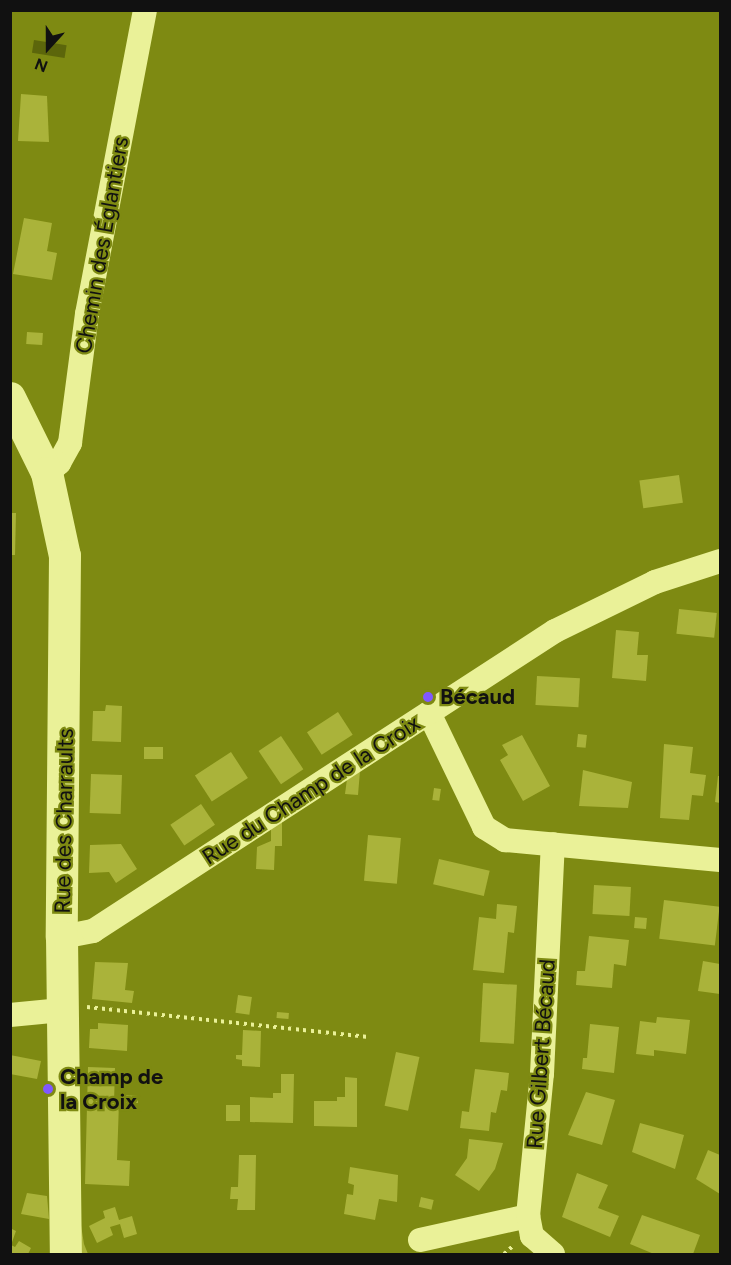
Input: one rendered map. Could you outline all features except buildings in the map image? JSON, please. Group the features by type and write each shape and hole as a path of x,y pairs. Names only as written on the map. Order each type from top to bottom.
{"street":[{"name":"Chemin des Églantiers","path":"46,473 59,463 70,443 87,314 145,10"},
{"name":"Rue des Charraults","path":"10,398 46,473 58,514 68,598 62,938 66,1254"},
{"name":"Rue du Champ de la Croix","path":"62,938 93,931 555,631 607,603 720,561"},
{"path":"429,713 484,827 505,840 720,860"},
{"name":"Rue Gilbert Bécaud","path":"553,844 542,1074 528,1216 531,1236 553,1254"},
{"path":"10,1015 62,1007"},
{"path":"420,1240 528,1216"}],"path":[{"path":"62,1007 368,1037"}],"shaded area":[{"path":"34,40 67,45 65,58 32,53"}],"place":[{"name":"Bécaud","path":"428,697"},
{"name":"Champ de la Croix","path":"48,1089"}]}
